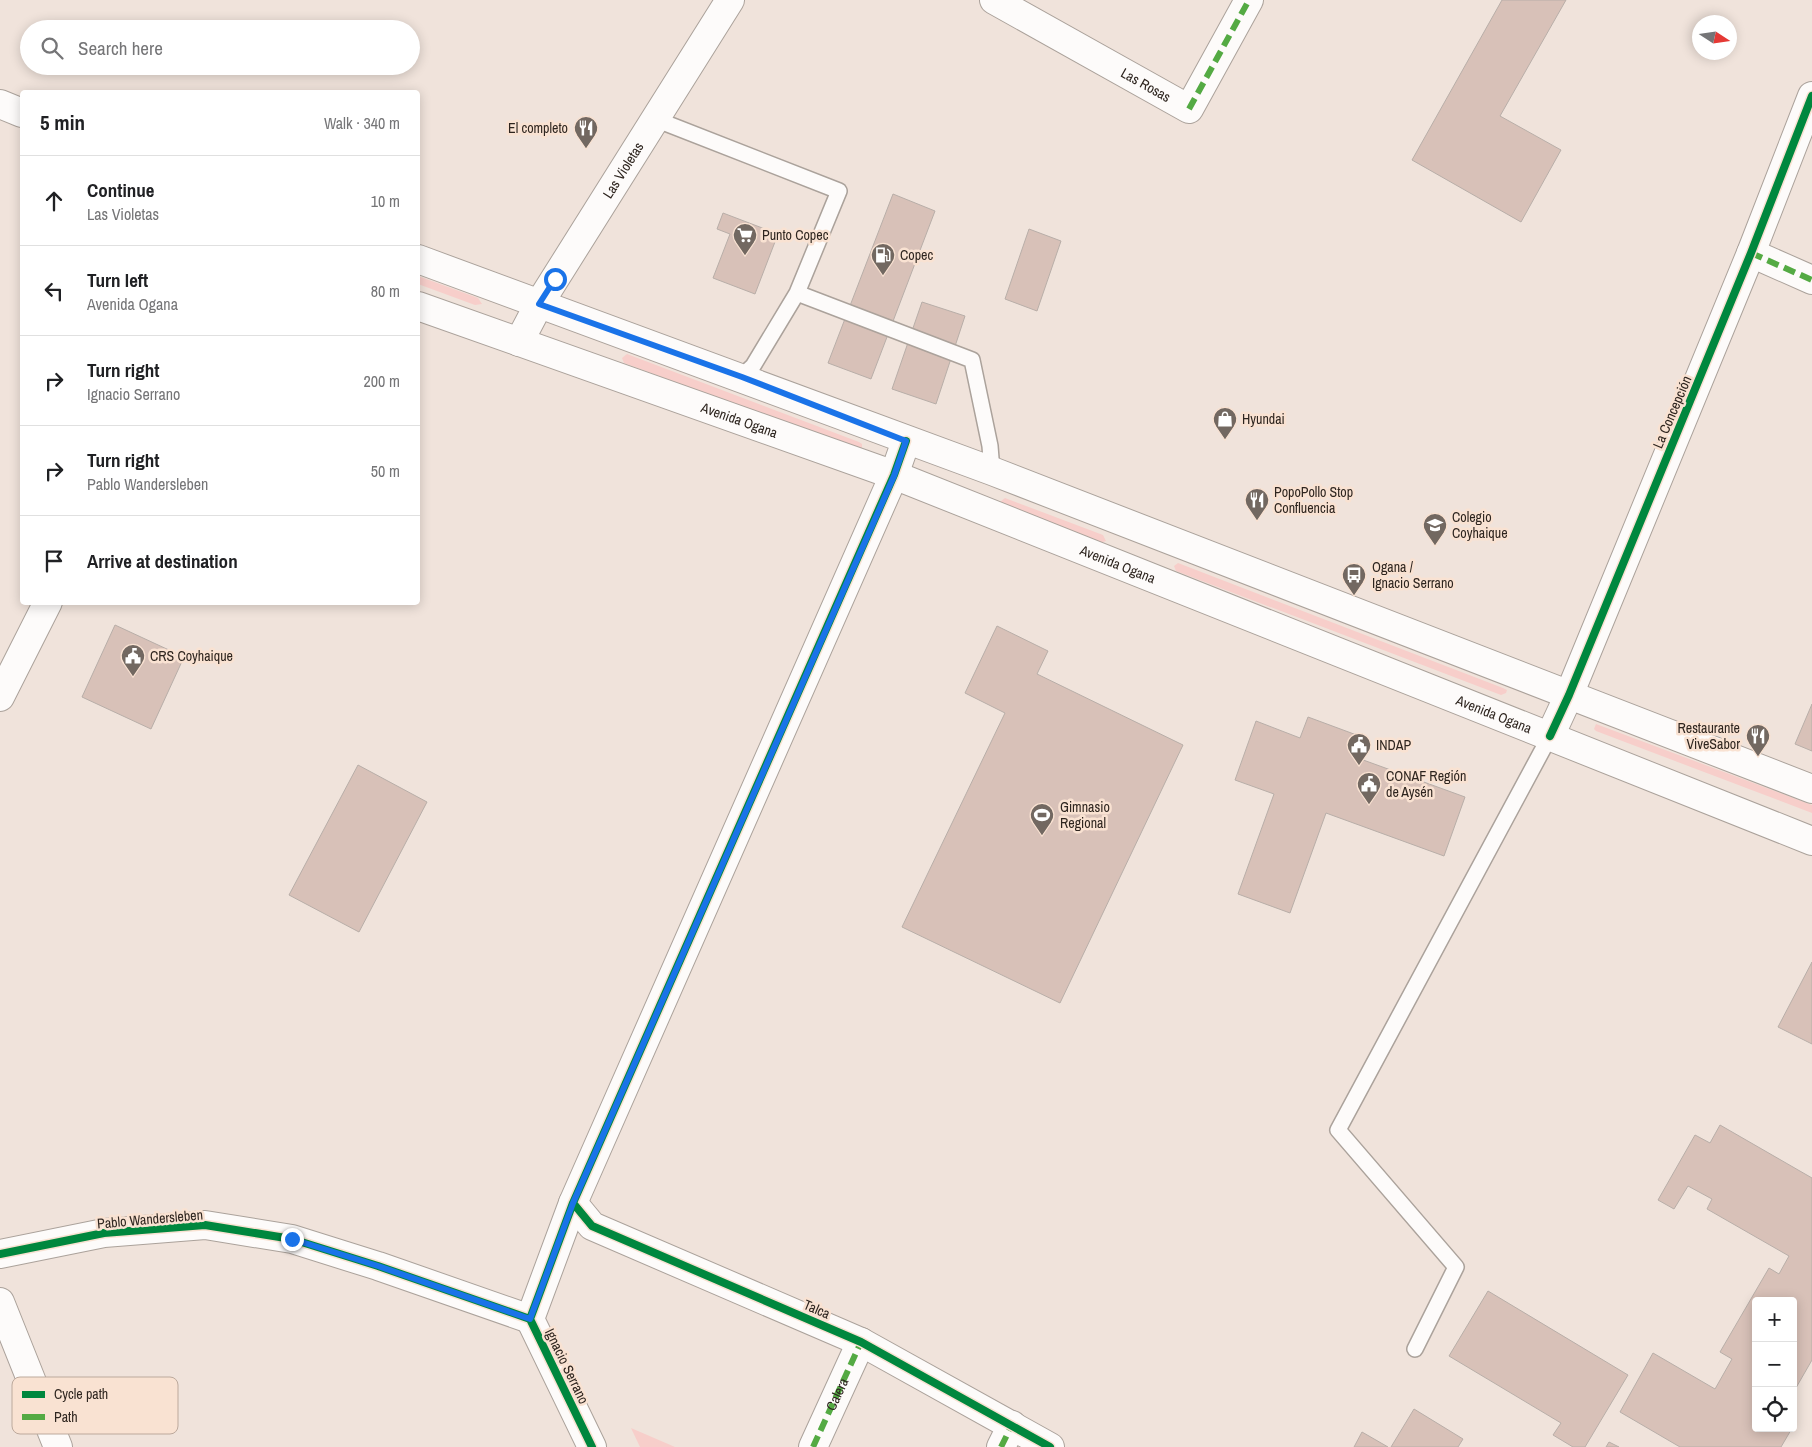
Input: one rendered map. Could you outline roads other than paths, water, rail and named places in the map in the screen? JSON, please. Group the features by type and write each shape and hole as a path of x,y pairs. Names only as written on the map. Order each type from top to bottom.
{"street":[{"name":"Las Violetas","path":"518,342 539,304 730,0"},
{"name":"Las Rosas","path":"994,0 1189,109 1249,0"},
{"name":"La Concepción","path":"1550,736 1569,695 1751,254 1812,98"},
{"path":"1751,254 1812,280"},
{"path":"420,259 742,377 906,441 992,471 1812,789"},
{"name":"Avenida Ogana","path":"420,307 894,476 1812,842"},
{"name":"Ignacio Serrano","path":"592,1447 530,1319 573,1203 894,476 906,441"},
{"path":"0,697 46,605"},
{"name":"Talca","path":"573,1203 592,1226 861,1342 1006,1436 1050,1447"},
{"name":"Pablo Wandersleben","path":"0,1254 104,1233 205,1225 292,1239 378,1266 530,1319"},
{"path":"0,1302 30,1377"},
{"name":"Calera","path":"813,1447 861,1342"},
{"path":"53,1434 58,1447"}],"lane":[{"path":"655,119 839,191 797,293 753,366 742,377"},
{"path":"797,293 972,360 990,446 992,471"},
{"path":"1415,1349 1456,1267 1338,1130 1538,762 1550,736"}],"place":[{"name":"El completo","path":"586,149"},
{"name":"Punto Copec","path":"745,256"},
{"name":"Copec","path":"883,276"},
{"name":"Hyundai","path":"1225,440"},
{"name":"PopoPollo Stop Confluencia","path":"1257,521"},
{"name":"Colegio Coyhaique","path":"1435,546"},
{"name":"Ogana / Ignacio Serrano","path":"1354,596"},
{"name":"CRS Coyhaique","path":"133,677"},
{"name":"Restaurante ViveSabor","path":"1758,757"},
{"name":"INDAP","path":"1359,766"},
{"name":"CONAF Región de Aysén","path":"1369,805"},
{"name":"Gimnasio Regional","path":"1042,836"}]}
